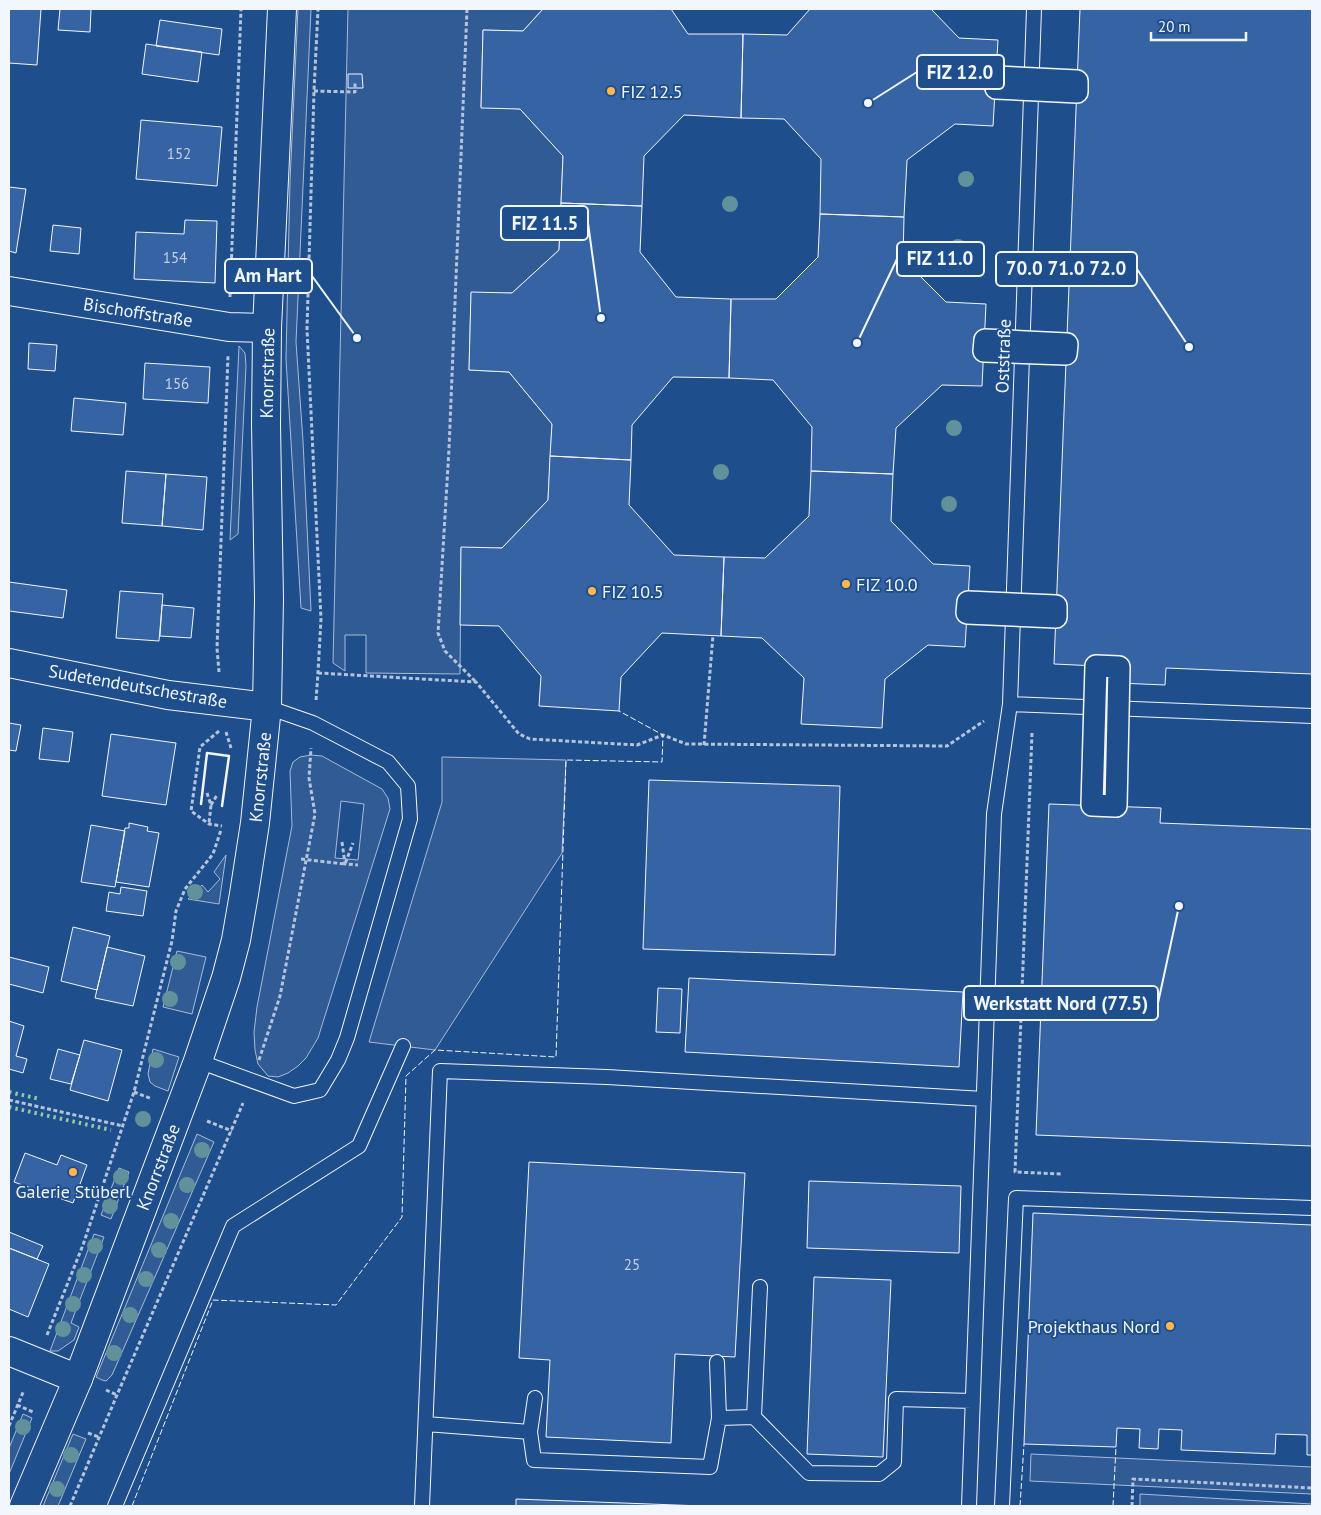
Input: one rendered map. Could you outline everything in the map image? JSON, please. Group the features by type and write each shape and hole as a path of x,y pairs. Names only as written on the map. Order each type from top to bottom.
{"street":[{"name":"Knorrstraße","path":"24,1506 78,1379 198,1061 226,978 236,940 255,823 267,706 269,600 266,424 267,328 282,9"},
{"name":"Bischoffstraße","path":"9,292 229,327 267,328"},
{"name":"Sudetendeutschestraße","path":"9,663 168,695 223,714 267,706"},
{"path":"1096,666 1119,667 1116,806 1092,805 1096,666"},
{"path":"9,1351 78,1379"}],"lane":[{"name":"Oststraße","path":"969,1506 994,814 1010,704 1034,9"},
{"path":"1010,704 1312,716"},
{"path":"198,1061 294,1096 320,1090 338,1060 347,1038 410,819 408,786 388,762 313,723 267,706"},
{"path":"115,1506 233,1226 359,1146 403,1046"},
{"path":"422,1506 440,1071 608,1077 984,1099"},
{"path":"1002,1506 1016,1198 1312,1208"},
{"path":"760,1287 754,1417 809,1473 879,1474 894,1462 896,1399 973,1402"},
{"path":"535,1398 530,1432 534,1460 710,1466 719,1418 717,1362"},
{"path":"719,1418 754,1417"},
{"path":"426,1424 530,1432"}],"path":[{"path":"231,750 223,714 217,648 241,9"},
{"path":"318,9 307,330 321,619"},
{"path":"467,9 449,439 438,633 445,651 476,682 519,734 530,738 637,745 663,735 686,744 704,745 947,746 1010,704"},
{"path":"314,91 355,92 355,81"},
{"path":"704,745 713,635"},
{"path":"318,673 476,682"},
{"path":"1033,705 1015,1172 1064,1174"},
{"path":"9,1426 83,1245 123,1126 134,1092 172,941 176,911 185,889 213,854 222,826 209,824 192,811 200,747 223,714"},
{"path":"207,793 211,805"},
{"path":"209,824 211,805 217,794"},
{"path":"342,842 345,864"},
{"path":"345,864 353,843"},
{"path":"302,859 358,865"},
{"path":"9,1100 123,1126"},
{"path":"1132,1506 1132,1479 1312,1488"}],"shaded area":[{"path":"298,9 311,9 296,342 311,611 301,608 286,359 290,181"},
{"path":"348,9 543,9 523,31 483,30 481,107 520,109 563,156 559,250 512,293 471,293 469,370 509,372 552,424 548,500 502,548 461,548 460,674 366,673 366,635 345,635 345,671 333,663"},
{"path":"239,346 245,353 246,366 238,534 230,540"},
{"path":"322,756 382,789 388,798 390,809 318,1038 306,1058 298,1066 278,1077 268,1076 258,1064 254,1032 257,1007 292,826 290,771 293,762 300,757","holes":["341,801 364,804 358,860 335,858"]},
{"path":"442,757 566,760 562,853 435,1050 369,1042 442,802"},
{"path":"226,855 219,904 188,899 202,885 208,892 220,879 214,872"},
{"path":"177,951 206,957 192,1014 163,1007"},
{"path":"153,1049 179,1057 168,1091 150,1082 148,1074"},
{"path":"197,1134 214,1142 112,1375 106,1381 102,1380 96,1377"},
{"path":"119,1168 129,1172 111,1219 101,1215"},
{"path":"94,1234 104,1237 71,1323 79,1327 74,1340 58,1351 50,1351"},
{"path":"23,1414 32,1418 9,1474 9,1448"},
{"path":"73,1434 86,1439 58,1506 43,1506"},
{"path":"1031,1454 1312,1467 1312,1494 1030,1481"},
{"path":"1140,1494 1312,1504 1312,1506 1140,1506"}],"building":[{"path":"9,9 41,9 37,65 9,63"},
{"path":"60,9 91,9 90,32 58,30"},
{"name":"FIZ 12.5","path":"543,9 671,9 688,34 743,34 741,118 684,115 644,156 642,206 561,203 563,156 520,109 481,108 483,30 523,31"},
{"path":"810,9 931,9 959,38 998,40 993,126 955,124 907,160 904,217 820,214 821,159 784,119 741,118 743,34 787,35"},
{"path":"1080,9 1312,9 1312,674 1166,668 1165,685 1118,683 1119,667 1054,664"},
{"path":"160,20 222,29 219,55 156,46"},
{"path":"146,44 202,52 198,82 142,74"},
{"path":"348,74 362,74 363,88 348,88"},
{"path":"141,120 222,127 217,186 136,179"},
{"path":"9,187 26,189 16,253 9,251"},
{"path":"561,203 642,206 640,252 676,297 731,299 729,378 673,377 632,425 631,460 550,456 552,424 509,372 469,370 471,292 512,293 559,250"},
{"path":"820,214 904,217 903,259 946,302 986,304 982,386 942,385 896,428 893,474 811,471 812,427 773,380 729,378 731,299 776,299 818,257"},
{"path":"185,220 217,221 215,283 134,279 136,232 184,234"},
{"path":"53,225 81,228 79,254 50,251"},
{"path":"29,343 57,345 55,371 28,369"},
{"path":"145,363 210,367 208,403 143,399"},
{"path":"74,398 126,403 123,435 71,431"},
{"name":"FIZ 10.5","path":"550,456 631,460 629,505 674,555 724,557 721,636 662,633 621,677 619,711 539,706 541,676 499,626 460,625 461,547 502,548 548,500"},
{"path":"126,471 166,474 162,526 122,523"},
{"name":"FIZ 10.0","path":"811,471 893,474 891,521 933,564 970,566 965,647 928,645 885,679 882,728 801,724 804,678 762,638 721,636 724,557 765,558 809,516"},
{"path":"166,474 207,477 203,530 162,526"},
{"path":"9,582 67,590 63,618 9,611"},
{"path":"120,591 163,594 159,641 116,638"},
{"path":"162,605 194,608 191,638 160,636"},
{"path":"9,723 21,725 16,751 9,750"},
{"path":"43,728 73,732 69,762 39,759"},
{"path":"111,734 176,743 166,805 102,796"},
{"path":"649,780 840,786 835,955 643,949"},
{"path":"1049,804 1161,808 1160,823 1312,829 1312,1146 1036,1135"},
{"path":"129,823 148,827 147,831 159,833 149,887 116,882 125,828 129,828"},
{"path":"91,825 125,831 115,887 81,882"},
{"path":"121,887 147,891 143,916 106,911 109,892 120,894"},
{"path":"73,927 110,936 97,990 61,981"},
{"path":"107,947 145,956 133,1006 95,998"},
{"path":"9,957 49,967 43,993 9,984"},
{"path":"689,978 963,992 959,1067 685,1052"},
{"path":"658,988 682,989 680,1033 656,1032"},
{"path":"9,1021 24,1026 16,1056 27,1059 23,1073 9,1069"},
{"path":"84,1040 122,1050 108,1101 70,1090"},
{"path":"58,1049 80,1055 71,1084 50,1079"},
{"path":"25,1153 57,1165 61,1155 87,1165 73,1203 14,1182"},
{"path":"529,1162 745,1173 735,1357 675,1354 671,1443 546,1437 550,1360 519,1358"},
{"path":"809,1181 961,1186 959,1253 807,1248"},
{"name":"Projekthaus Nord","path":"1033,1213 1312,1225 1312,1455 1307,1455 1307,1435 1276,1434 1275,1454 1181,1450 1182,1430 1159,1429 1158,1449 1139,1448 1140,1429 1117,1428 1116,1447 1024,1444"},
{"path":"9,1232 43,1246 37,1259 9,1248"},
{"path":"9,1248 49,1264 28,1317 9,1309"},
{"path":"814,1277 891,1280 883,1457 807,1454"},
{"path":"516,1499 703,1506 516,1506"}],"hedge":[{"path":"9,1092 40,1099"},
{"path":"9,1107 111,1130"}],"fence":[{"path":"132,1506 213,1300 336,1305 402,1217 406,1076 435,1050 556,1057 566,760 662,762 663,735 619,711"},
{"path":"1020,1506 1024,1444"},
{"path":"1113,1506 1116,1447"}],"wall":[{"path":"201,804 207,753 229,756 222,806"}],"place":[{"name":"FIZ 12.5","path":"611,91"},
{"name":"FIZ 12.0","path":"868,103"},
{"name":"FIZ 11.5","path":"601,318"},
{"name":"Am Hart","path":"357,338"},
{"name":"FIZ 11.0","path":"857,343"},
{"name":"70.0 71.0 72.0","path":"1189,347"},
{"name":"FIZ 10.0","path":"846,584"},
{"name":"FIZ 10.5","path":"592,591"},
{"name":"Werkstatt Nord (77.5)","path":"1179,906"},
{"name":"Galerie Stüberl","path":"73,1172"},
{"name":"Projekthaus Nord","path":"1170,1326"}]}
